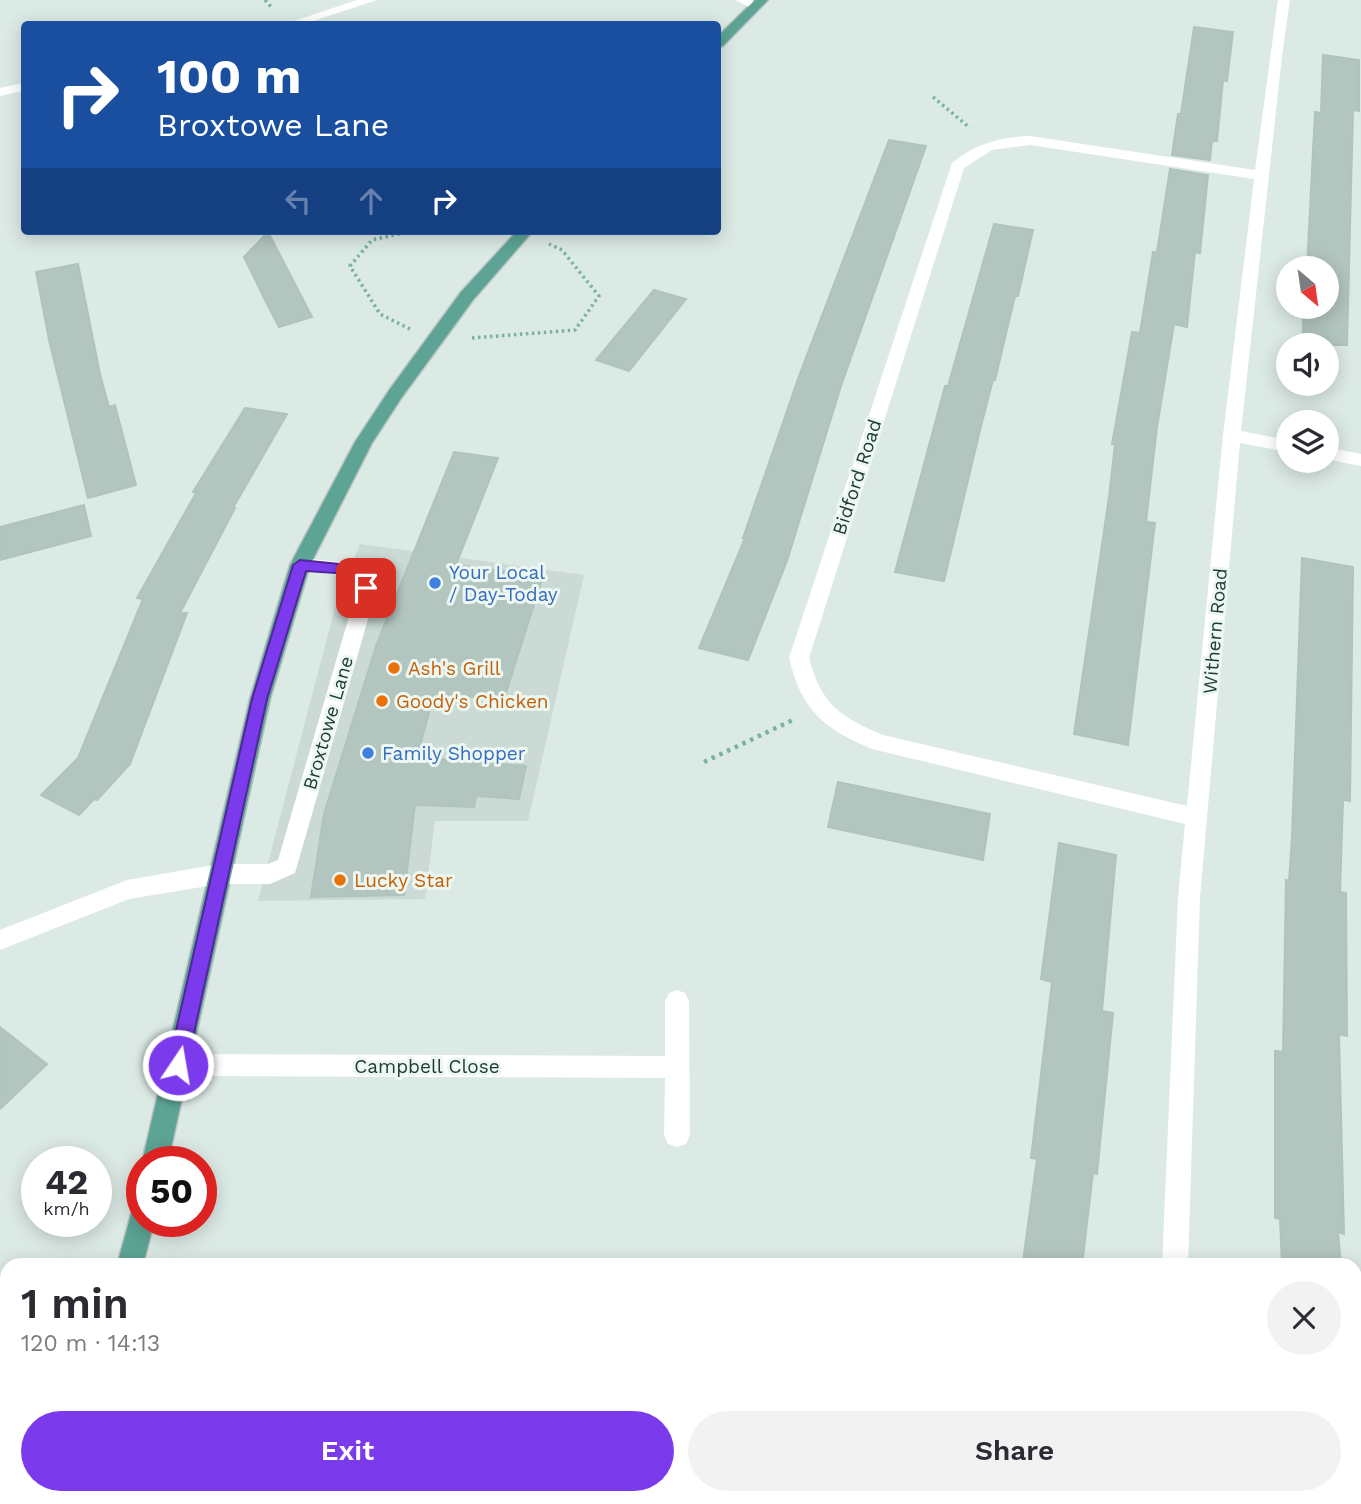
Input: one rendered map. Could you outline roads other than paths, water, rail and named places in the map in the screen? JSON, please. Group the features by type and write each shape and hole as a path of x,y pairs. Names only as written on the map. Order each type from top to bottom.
{"main road":[{"path":"721,40 758,3"},
{"path":"159,1146 260,699 300,565 364,442 432,341 467,296 521,235"},
{"path":"132,1258 137,1237"}],"street":[{"path":"302,21 371,0"},
{"path":"741,0 758,3"},
{"name":"Withern Road","path":"1175,1258 1189,897 1232,435 1275,56 1284,0"},
{"path":"0,92 21,88"},
{"name":"Bidford Road","path":"1198,818 879,743 842,727 819,707 804,685 799,658 957,166 972,153 989,144 1014,139 1042,141 1263,176"},
{"path":"1232,435 1276,444"},
{"path":"1339,456 1361,460"},
{"name":"Broxtowe Lane","path":"220,874 270,874 287,866 366,588 354,569 300,565"},
{"path":"0,940 127,890 220,874"},
{"path":"677,1001 677,1135"},
{"name":"Campbell Close","path":"178,1065 677,1067"}],"place":[{"name":"Your Local / Day-Today","path":"435,583"},
{"name":"Ash's Grill","path":"394,668"},
{"name":"Goody's Chicken","path":"382,701"},
{"name":"Family Shopper","path":"368,753"},
{"name":"Lucky Star","path":"340,880"}]}
